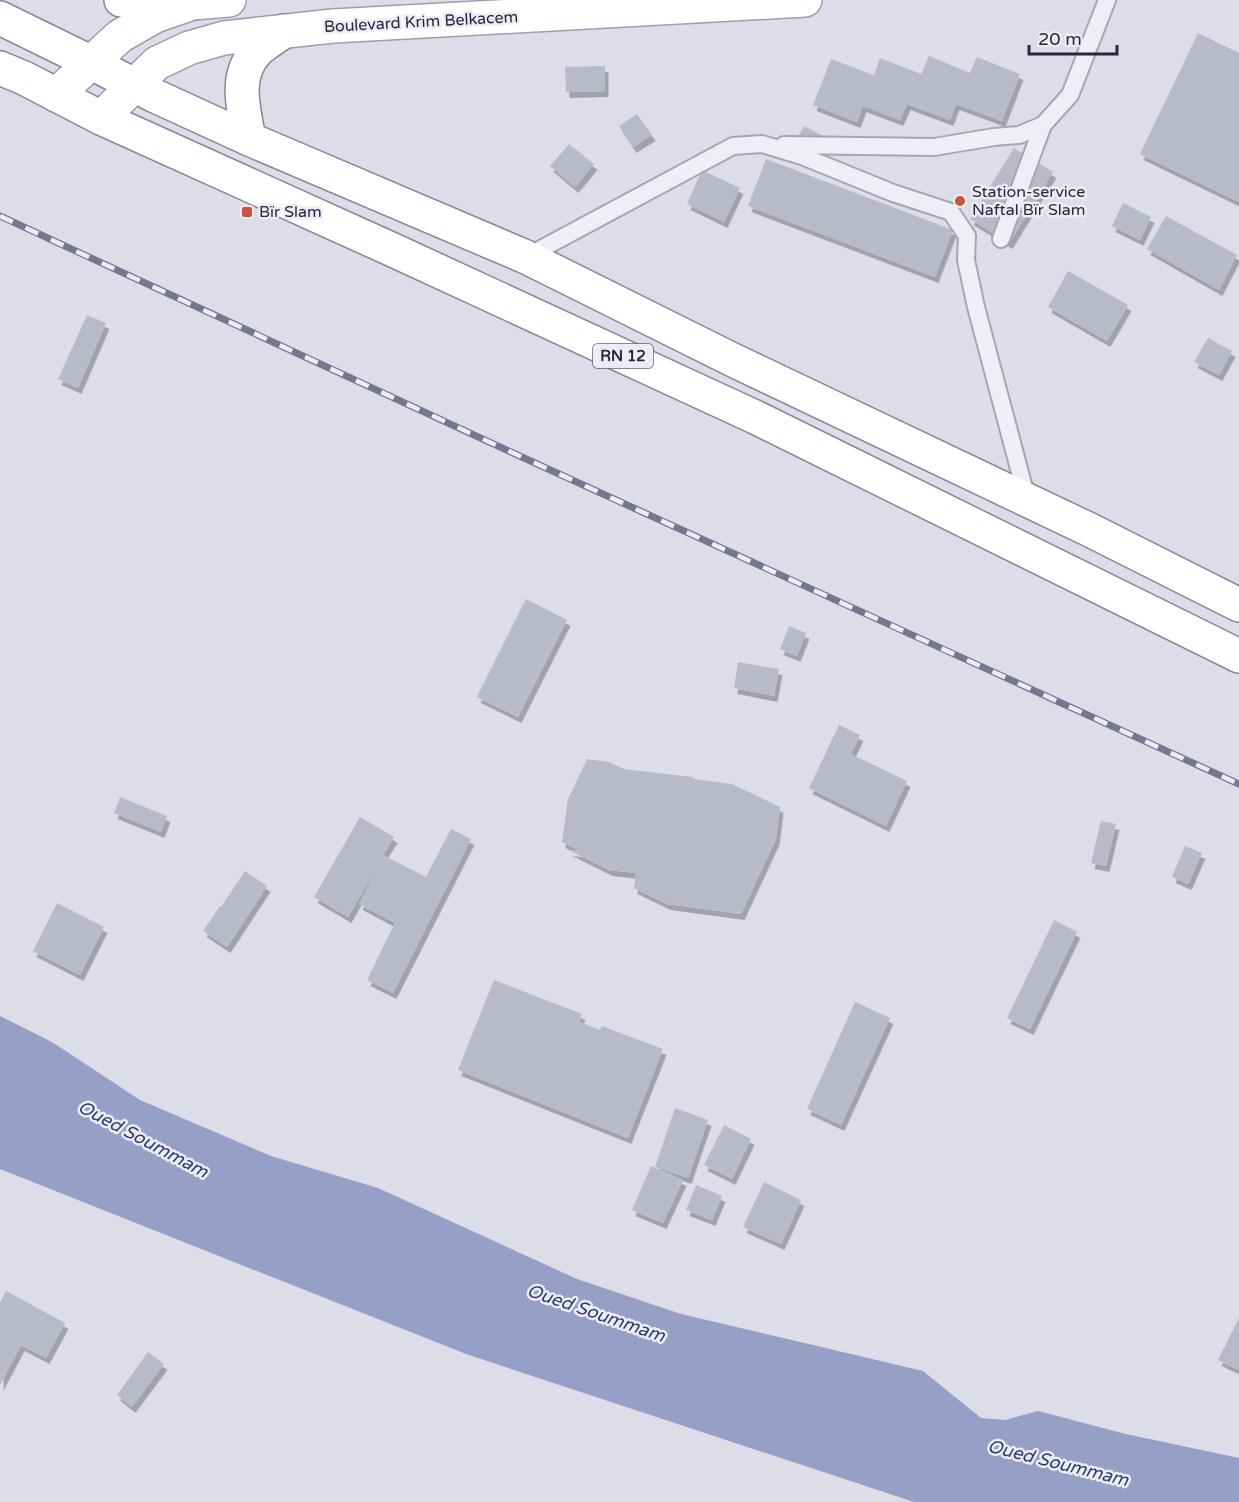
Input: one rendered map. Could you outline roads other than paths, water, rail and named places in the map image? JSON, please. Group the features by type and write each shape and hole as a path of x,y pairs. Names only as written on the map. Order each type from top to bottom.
{"main road":[{"path":"122,0 193,3 229,0"},
{"name":"Boulevard Krim Belkacem","path":"102,118 157,63 189,48 224,38 333,26 805,0"},
{"path":"56,95 120,36 155,16 193,3"},
{"name":"RN 12","path":"0,18 153,95 249,139 526,257 735,361 1239,604"},
{"path":"249,139 241,94 243,79 257,51 284,31"},
{"name":"RN 12","path":"0,68 102,118 755,417 1239,656"}],"lane":[{"path":"1001,239 1043,125 1070,95 1107,0"},
{"path":"526,257 732,146 762,144 934,147 1019,135 1043,125"},
{"path":"762,144 802,156 892,193 951,212 967,236 966,260 979,318 1027,500"}],"water":[{"name":"Oued Soummam","path":"0,1016 52,1042 140,1100 271,1156 378,1188 577,1279 681,1314 923,1371 981,1418 1005,1420 1038,1411 1126,1434 1239,1458 1239,1502 914,1502 466,1354 0,1169"}],"railway":[{"path":"0,216 1239,784"}],"place":[{"name":"Station-service Naftal Bïr Slam","path":"960,201"},
{"name":"Bïr Slam","path":"247,212"}]}
